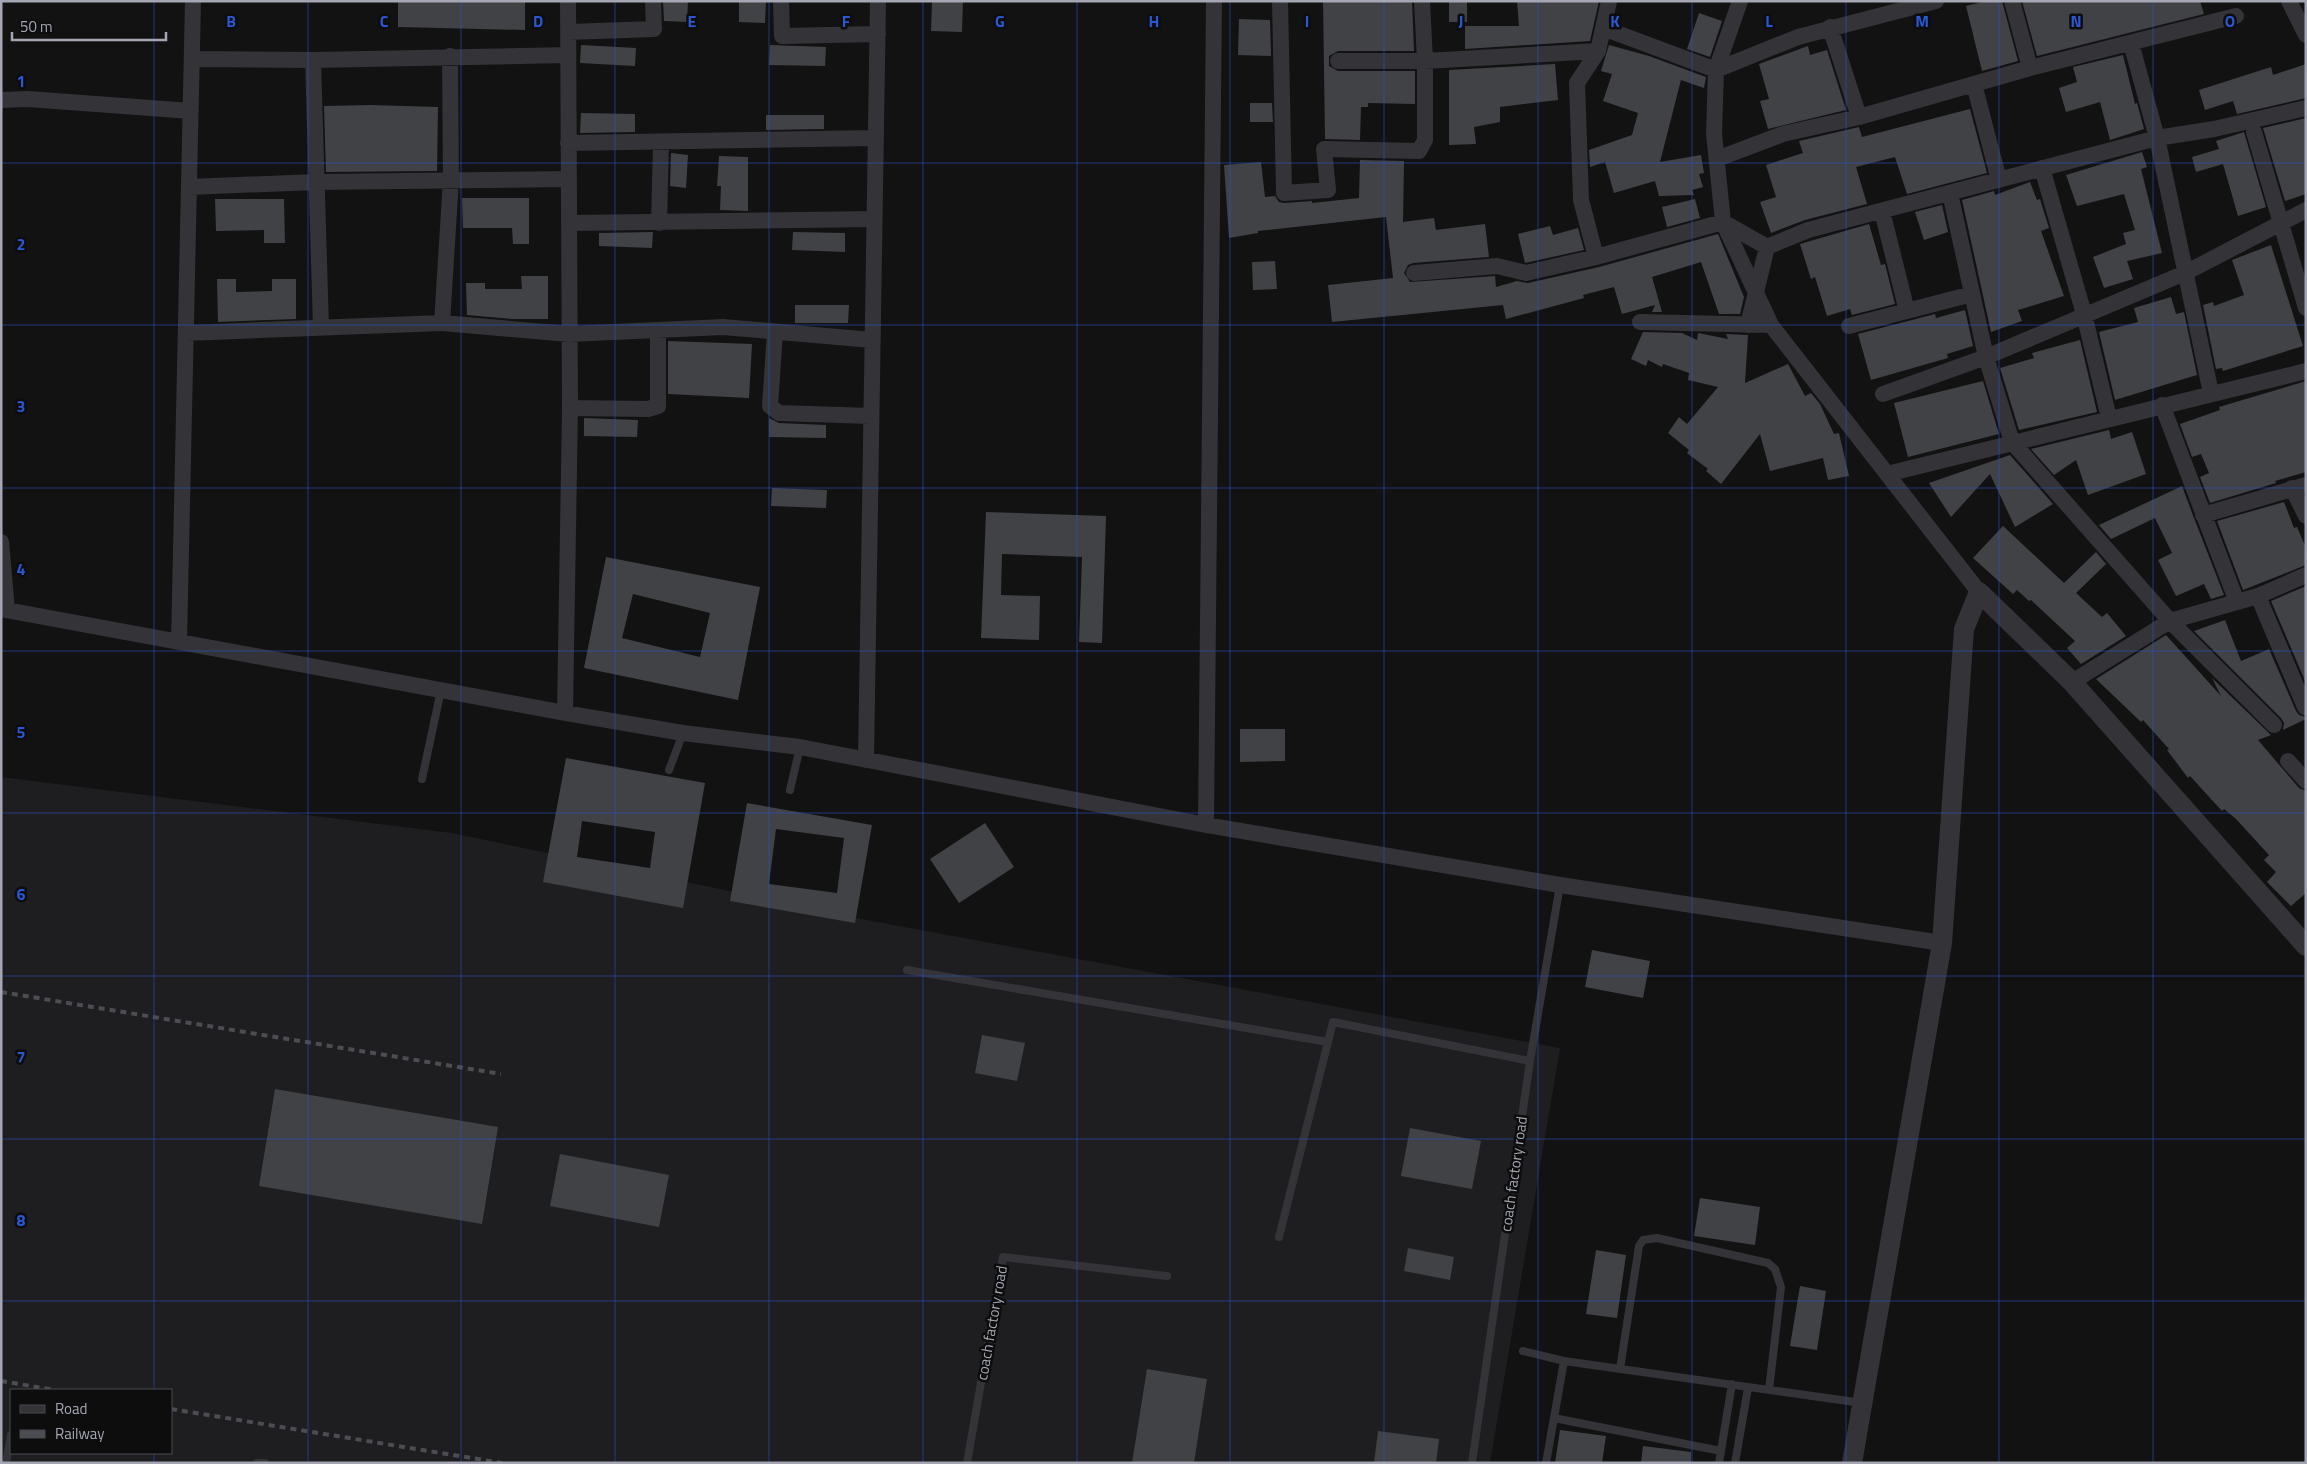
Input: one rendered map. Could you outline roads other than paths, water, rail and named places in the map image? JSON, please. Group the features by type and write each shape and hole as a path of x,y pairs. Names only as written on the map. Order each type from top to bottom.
{"street":[{"path":"179,642 193,1"},
{"path":"565,713 570,408 568,1"},
{"path":"568,32 654,29 653,1"},
{"path":"781,1 782,36 878,34"},
{"path":"866,760 878,1"},
{"path":"1206,825 1214,1"},
{"path":"1280,1 1284,193 1328,190 1324,149 1419,151 1425,140 1425,61 1422,1"},
{"path":"1596,257 1581,200 1578,83 1598,51 1609,1"},
{"path":"1740,1 1716,70 1714,134 1723,222 1772,325 1980,592 2072,682 2304,942"},
{"path":"1604,28 1716,70 1798,37 1830,27 1936,1"},
{"path":"2012,1 2030,68"},
{"path":"2289,1 2306,35"},
{"path":"1717,159 1783,134 1859,117 2030,68 2236,16"},
{"path":"1830,27 1859,117"},
{"path":"2132,43 2157,138 2211,393"},
{"path":"1338,61 1425,61 1598,51"},
{"path":"192,58 312,60 568,55"},
{"path":"442,323 451,180 450,56"},
{"path":"312,60 321,328"},
{"path":"1974,84 1999,180"},
{"path":"1,100 28,99 191,111"},
{"path":"1767,247 1808,230 2157,138 2214,129 2306,108"},
{"path":"2254,132 2305,302"},
{"path":"568,143 876,138"},
{"path":"659,223 661,142"},
{"path":"2042,168 2084,314 2109,418"},
{"path":"189,187 316,182 569,179"},
{"path":"1950,193 1986,357 2012,442 2170,621 2274,724"},
{"path":"1884,394 1986,357 2084,314 2185,273 2306,210"},
{"path":"1882,211 1907,311"},
{"path":"569,223 874,219"},
{"path":"1414,273 1497,266 1526,273 1596,257 1723,222 1767,247"},
{"path":"1748,325 1767,247"},
{"path":"1849,326 1972,294"},
{"path":"1640,322 1772,325"},
{"path":"186,333 442,323 570,334 722,327 872,340"},
{"path":"570,408 648,409 658,406 658,330"},
{"path":"775,332 770,406 780,413 871,416"},
{"path":"1887,474 2306,371"},
{"path":"2162,405 2202,515 2237,602"},
{"path":"2202,515 2299,487 2306,516"},
{"path":"1,542 4,609 565,713 683,733 800,748 1206,825 1560,885 1942,943"},
{"path":"2072,682 2170,621 2258,596 2306,575"},
{"path":"1852,1463 1942,943 1964,629 1980,592"},
{"path":"2258,596 2305,707"},
{"path":"2288,761 2306,781"}],"lane":[{"path":"422,779 441,690"},
{"path":"669,770 683,733"},
{"path":"790,790 800,748"},
{"name":"coach factory road","path":"1472,1463 1530,1061 1560,885"},
{"path":"907,970 1328,1042"},
{"path":"1280,1237 1333,1022 1530,1061"},
{"path":"1620,1368 1639,1246 1643,1240 1657,1238 1768,1263 1775,1269 1781,1287 1769,1390"},
{"name":"coach factory road","path":"967,1463 1003,1257 1167,1276"},
{"path":"1523,1351 1564,1361 1862,1403"},
{"path":"1546,1463 1564,1361"},
{"path":"1719,1463 1732,1384"},
{"path":"1735,1463 1748,1388"},
{"path":"1554,1418 1721,1451"},
{"path":"6,1463 10,1441"},
{"path":"257,1463 265,1463"}],"railway":[{"path":"1,992 501,1074"},
{"path":"1,1381 49,1389"},
{"path":"172,1409 502,1463"}]}
